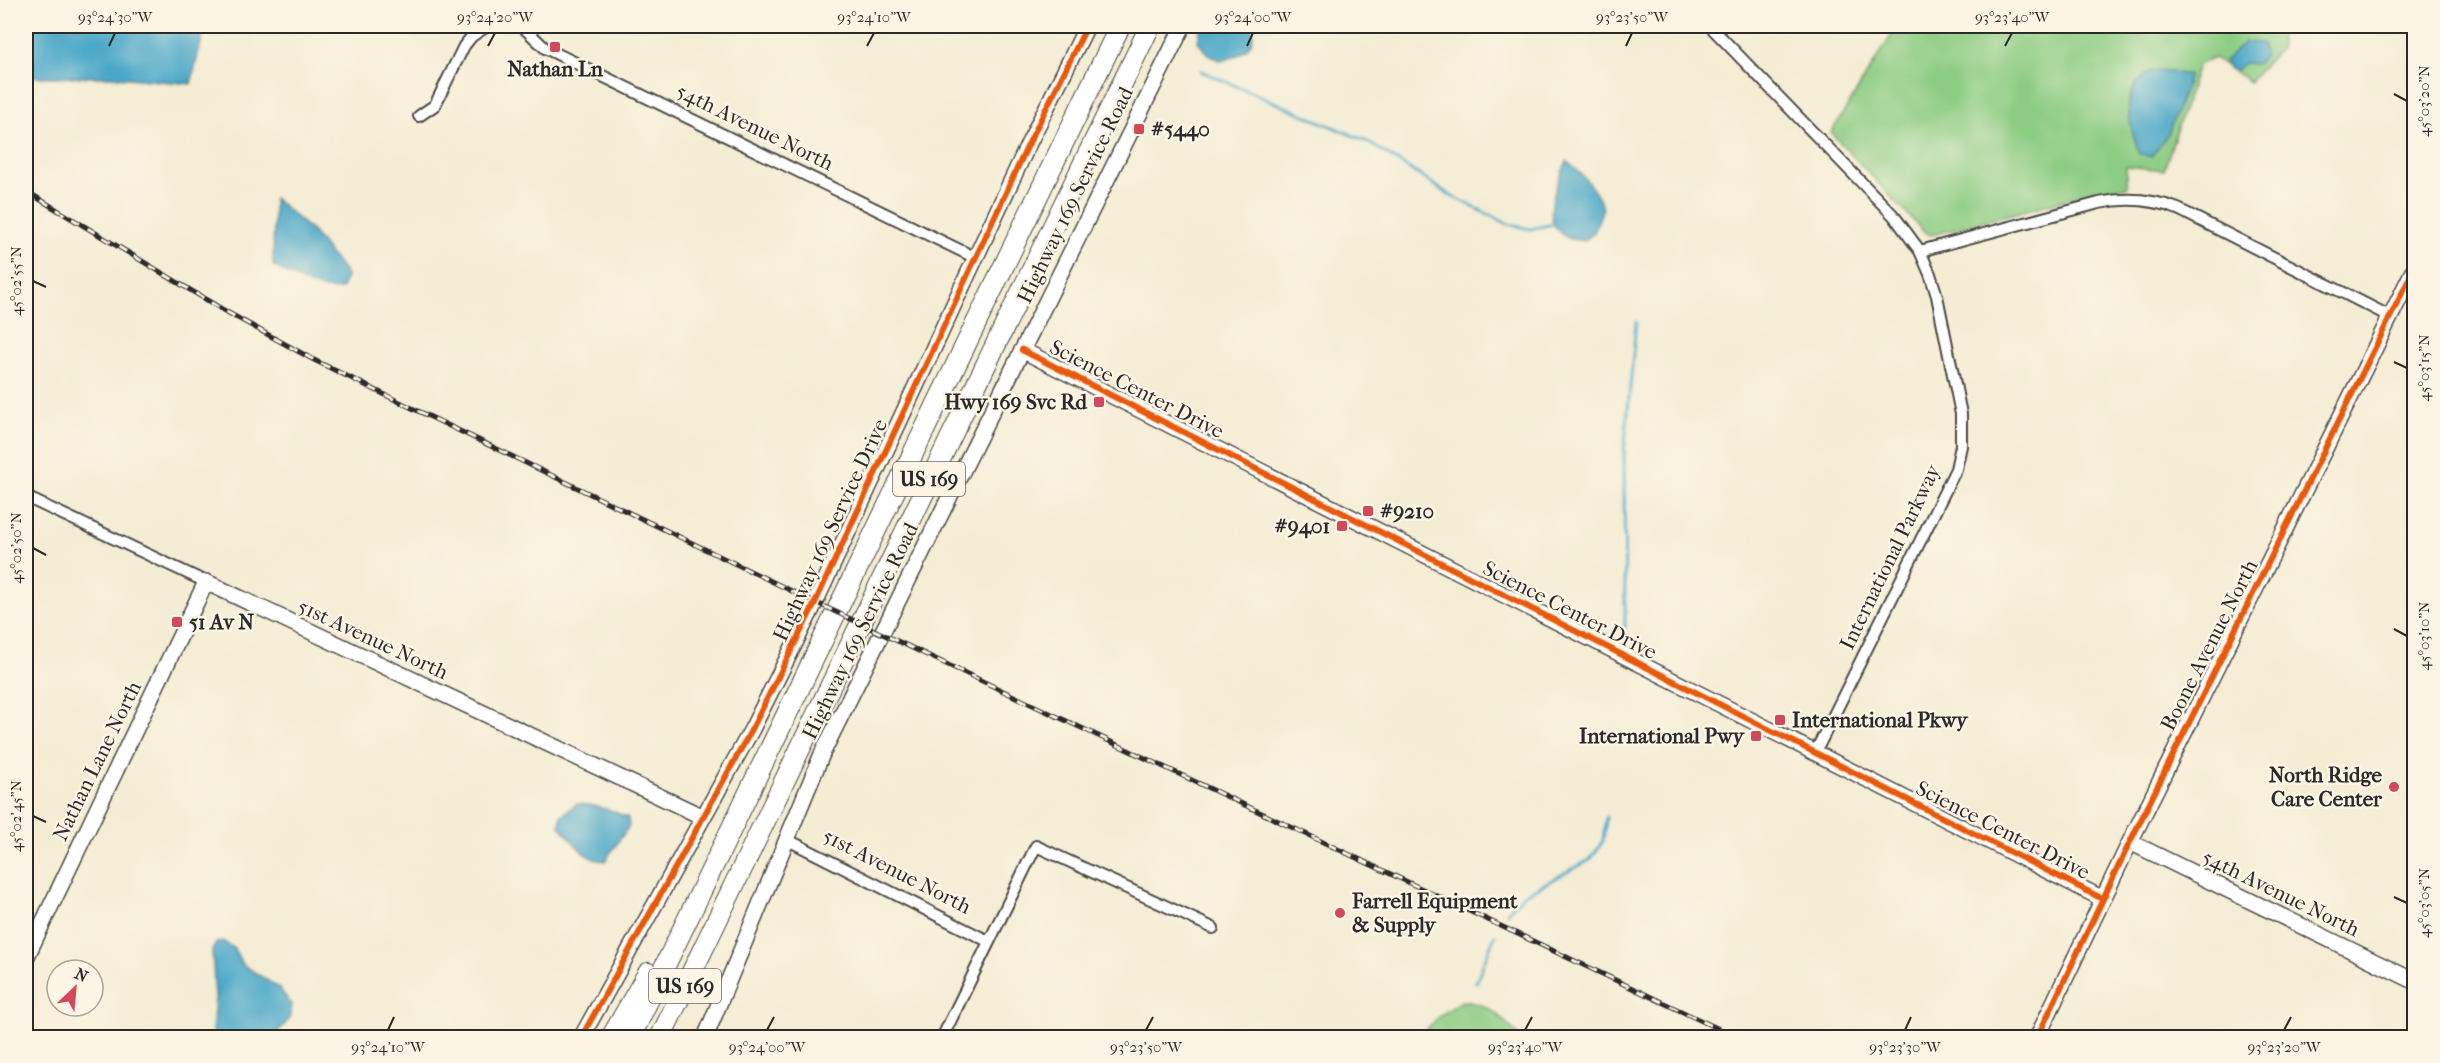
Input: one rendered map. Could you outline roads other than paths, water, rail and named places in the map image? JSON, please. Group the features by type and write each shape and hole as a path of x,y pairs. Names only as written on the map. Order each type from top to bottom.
{"highway":[{"name":"US 169","path":"630,1038 1120,26"},
{"name":"US 169","path":"660,1038 1150,26"},
{"path":"611,1038 674,927 701,890"},
{"path":"671,1038 710,934"}],"street":[{"path":"419,116 435,105 464,46 472,36 487,26"},
{"name":"54th Avenue North","path":"522,26 545,48 976,258"},
{"name":"Highway 169 Service Drive","path":"580,1038 753,729 1087,26"},
{"name":"Highway 169 Service Road","path":"705,1037 825,749 1183,26"},
{"name":"International Parkway","path":"1710,26 1894,216 1920,251 1937,296 1961,414 1961,446 1956,469 1815,753"},
{"path":"1920,251 2099,202 2144,200 2178,209 2391,317"},
{"name":"Boone Avenue North","path":"2037,1038 2130,842 2415,269"},
{"name":"Science Center Drive","path":"1022,350 2103,899"},
{"name":"51st Avenue North","path":"26,497 703,817"},
{"name":"Nathan Lane North","path":"26,958 206,582"},
{"name":"51st Avenue North","path":"786,839 988,941"},
{"name":"54th Avenue North","path":"2130,842 2414,980"},
{"path":"942,1038 1036,846 1213,928"}],"water":[{"path":"26,26 205,26 191,84 117,77 26,75"},
{"path":"1201,26 1252,26 1252,40 1241,54 1221,61 1206,53 1198,41"},
{"path":"2245,42 2262,43 2265,56 2257,64 2244,63 2235,71 2228,68 2224,61"},
{"path":"2151,71 2188,75 2168,134 2151,157 2139,154 2128,109 2133,89"},
{"path":"1567,161 1588,182 1603,208 1594,233 1584,241 1566,237 1558,230 1551,212 1555,190"},
{"path":"274,198 312,231 347,275 342,289 324,289 315,286 273,266"},
{"path":"576,804 603,808 628,818 629,826 605,861 585,854 560,826 561,816"},
{"path":"222,941 234,948 242,964 279,988 292,1005 289,1020 273,1037 216,1037 212,1029 215,998 212,950 216,943"}],"waterway":[{"path":"1201,71 1366,141 1453,197 1508,224 1530,229 1553,224"},
{"path":"1625,628 1624,453 1636,322"},
{"path":"1507,913 1523,895 1590,860 1603,841 1606,817"},
{"path":"1476,982 1495,935"}],"railway":[{"path":"26,191 225,311 314,360 802,596 1738,1038"}],"place":[{"name":"Nathan Ln","path":"555,47"},
{"name":"#5440","path":"1139,129"},
{"name":"Hwy 169 Svc Rd","path":"1099,402"},
{"name":"#9210","path":"1368,511"},
{"name":"#9401","path":"1342,526"},
{"name":"51 Av N","path":"177,622"},
{"name":"International Pkwy","path":"1780,720"},
{"name":"International Pwy","path":"1756,736"},
{"name":"North Ridge Care Center","path":"2394,787"},
{"name":"Farrell Equipment & Supply","path":"1340,913"}]}
